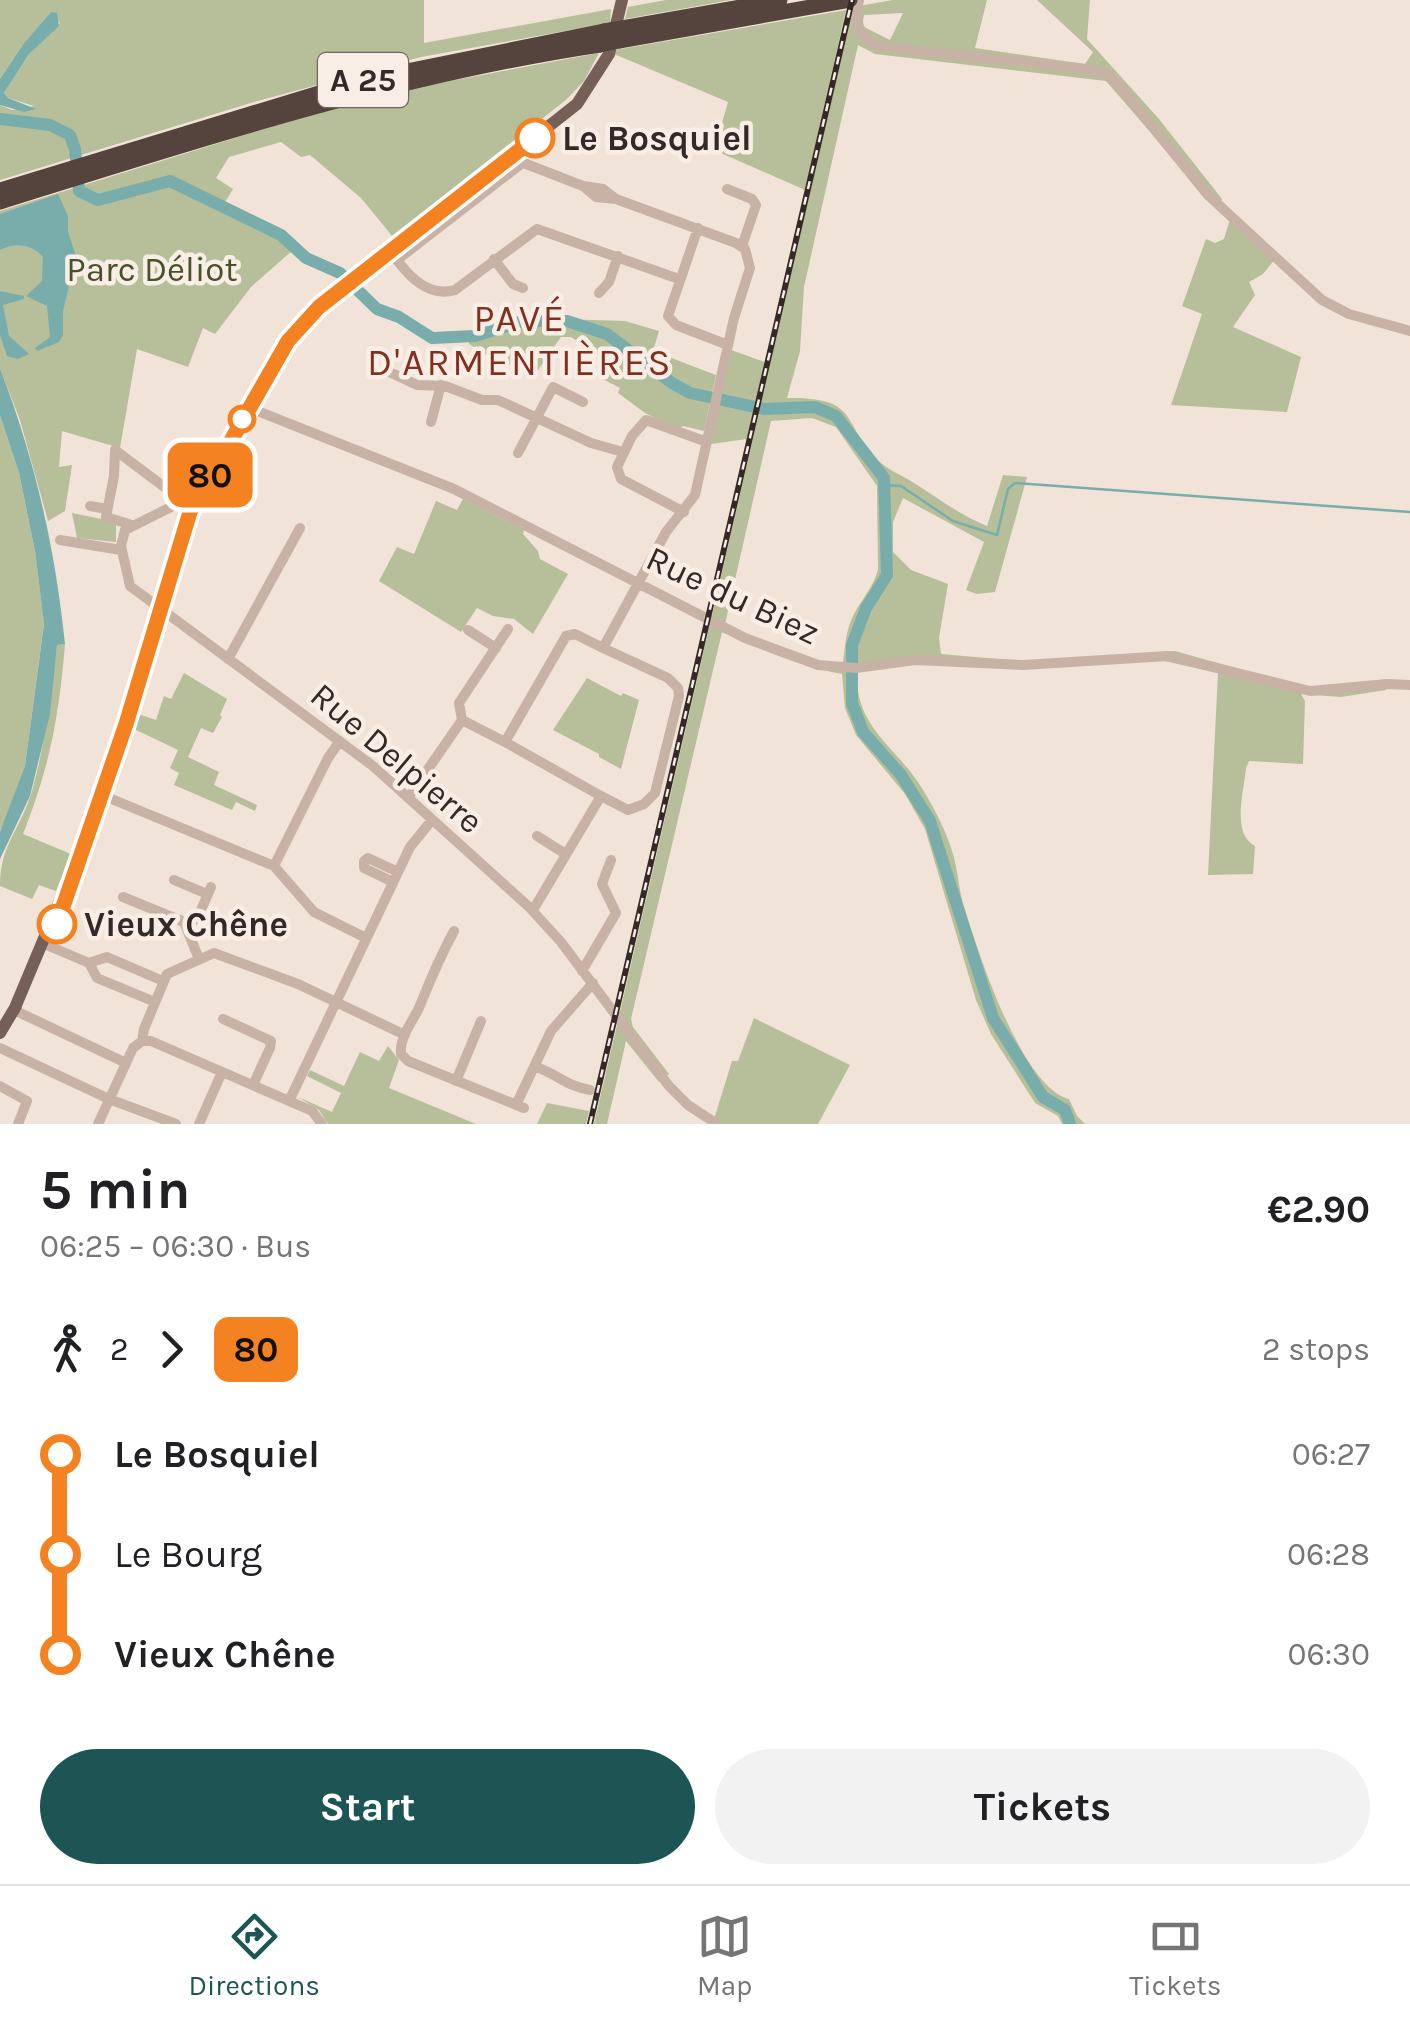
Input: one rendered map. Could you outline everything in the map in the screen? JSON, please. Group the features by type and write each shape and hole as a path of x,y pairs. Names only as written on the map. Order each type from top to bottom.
{"highway":[{"name":"A 25","path":"621,35 780,0"},
{"name":"A 25","path":"0,190 366,92 602,38 845,1"},
{"name":"A 25","path":"0,202 129,156"}],"main road":[{"path":"0,1034 45,944 102,795 148,655 187,504 288,332 311,307 392,253 514,157 566,106 590,80 608,46 621,0"}],"street":[{"path":"859,0 859,30 866,40 881,47 1086,69 1108,75 1148,117 1212,198 1322,300 1349,314 1410,330"},
{"path":"514,157 742,246"},
{"path":"603,648 666,532 694,495 728,344 750,268 742,246 756,205 752,199 727,190"},
{"path":"698,228 667,313 671,322 728,344"},
{"path":"392,253 418,282 446,292 459,287 537,229 679,279"},
{"path":"600,294 618,256"},
{"path":"494,259 511,281 522,288"},
{"path":"386,370 417,385 441,385 482,400 498,400 591,443 623,452"},
{"path":"431,422 441,385"},
{"path":"518,453 554,386 583,402"},
{"name":"Rue du Biez","path":"246,406 454,489 755,642 812,664 850,668 915,660 1022,665 1168,656 1303,690 1410,685"},
{"path":"684,512 618,476 617,468 636,428 646,420 706,442"},
{"path":"132,524 106,517 114,450 130,458 187,504"},
{"path":"60,540 121,550 122,536 132,524 187,504"},
{"path":"90,506 107,510"},
{"path":"228,659 300,528"},
{"name":"Rue Delpierre","path":"121,550 130,586 340,741 533,910 669,1086 717,1124"},
{"path":"468,630 496,648"},
{"path":"408,798 462,720 458,703 508,630"},
{"path":"462,720 628,810 654,796 679,693 671,680 572,634 566,636 505,742"},
{"path":"274,866 340,741"},
{"path":"102,795 274,866 314,912 366,938"},
{"path":"533,910 601,796"},
{"path":"289,1100 410,846 432,820"},
{"path":"537,836 564,853"},
{"path":"582,970 616,913 602,884 611,860"},
{"path":"174,880 209,890 198,918 187,926"},
{"path":"122,897 179,919 187,926 198,959"},
{"path":"454,931 428,979 400,1049 404,1058 520,1106 528,1075 551,1031 593,983"},
{"path":"45,944 89,963 96,977 155,1002"},
{"path":"142,1041 170,971 216,953 298,984 405,1035"},
{"path":"89,963 106,957 163,981"},
{"path":"14,1010 126,1063"},
{"path":"223,1018 270,1041 253,1085"},
{"path":"456,1081 481,1021"},
{"path":"98,1124 135,1046 151,1040 289,1100 315,1113 322,1124"},
{"path":"0,1048 109,1099 176,1124"},
{"path":"536,1066 565,1084 590,1090"},
{"path":"199,1124 222,1072"},
{"path":"0,1086 27,1101 18,1124"}],"green space":[{"path":"0,0 424,0 424,43 611,9 610,23 421,57 254,102 0,180 0,105 12,110 34,106 4,93 29,54 60,23 51,12 0,79"},
{"path":"666,0 731,0 625,19 628,7"},
{"path":"893,0 987,0 975,48 1085,64 1093,52 1037,0 1090,0 1087,39 1159,119 1222,199 1217,209 1106,81 875,54 858,45 804,287 800,351 787,398 828,402 839,408 885,466 987,526 1003,475 1027,477 995,592 977,594 966,590 984,542 903,498 893,522 893,552 911,570 948,584 939,638 941,654 1021,661 1175,651 1300,686 1388,679 1386,690 1341,697 1301,694 1305,701 1303,764 1249,761 1246,768 1241,822 1243,832 1255,846 1253,874 1208,875 1218,673 1160,660 924,663 857,672 858,690 868,720 918,782 946,833 979,951 1018,1044 1034,1070 1051,1089 1069,1099 1085,1124 1062,1124 1058,1116 1035,1103 991,1034 976,1000 925,829 905,794 856,735 845,708 842,674 781,657 722,632 631,1019 669,1074 659,1082 626,1041 607,1124 594,1124 853,7","holes":["903,13 890,40 862,26 864,15","812,418 836,427 877,486 878,570 851,620 843,663 797,656 725,624 771,421"]},
{"path":"846,10 805,190 714,150 728,102 614,54 615,50"},
{"name":"Parc Déliot","path":"599,53 584,81 567,99 393,237 361,198 310,155 301,157 281,142 229,157 216,178 233,189 221,209 282,239 293,250 251,287 215,334 203,328 188,367 137,349 120,448 62,431 59,467 72,465 65,511 48,521 20,420 0,368 0,211 296,119 428,85"},
{"path":"1230,219 1275,259 1263,274 1249,282 1255,295 1233,327 1301,357 1287,412 1171,405 1202,314 1182,306 1206,239 1215,243 1224,239"},
{"path":"528,318 625,321 659,331 653,351 716,375 704,431 683,426 677,429 645,413 618,393 620,388 597,376 605,359 571,337 561,337 536,373 500,363 469,344 468,332"},
{"path":"731,350 765,362 747,439 711,444"},
{"path":"0,415 19,473 44,623 25,766 0,831"},
{"path":"463,499 524,530 540,559 568,574 533,634 514,619 493,616 477,608 461,632 379,581 397,547 414,554 436,501 457,510"},
{"path":"72,513 116,522 116,542 77,538"},
{"path":"65,644 52,740 23,834 71,854 56,891 39,885 32,899 0,886 1,871 32,791 57,645"},
{"path":"184,673 227,699 213,733 201,728 188,757 219,772 214,785 257,805 255,811 236,802 232,810 174,785 179,773 170,768 178,750 132,728 138,714 156,720 164,696 171,699"},
{"path":"587,678 621,696 623,693 639,700 621,769 553,730"},
{"path":"754,1018 850,1065 818,1124 708,1124 715,1116 732,1061 738,1061"},
{"path":"388,1046 399,1060 389,1088 476,1124 328,1124 319,1110 298,1097 332,1112 341,1093 307,1076 310,1070 344,1086 360,1052 379,1061"},
{"path":"547,1103 589,1111 586,1124 537,1124"}],"water":[{"path":"51,12 57,13 59,26 29,54 4,93 36,109 24,112 0,105 0,79"},
{"path":"58,194 68,216 68,232 76,256 63,311 63,335 59,342 37,351 35,348 50,337 47,306 26,296 42,281 43,257 23,246 0,250 0,214"},
{"path":"0,291 24,296 3,305 9,336 29,354 18,359 7,356 0,335"},
{"path":"0,368 42,504 65,644 57,645 50,714 30,796 0,859 0,832 25,766 44,624 35,551 19,473 0,415"}],"waterway":[{"path":"0,119 50,125 70,135 79,191 98,200 170,181 281,235 306,258 340,273 377,309 399,317 432,338 475,336 522,321 567,321 607,334 690,393 764,409 815,407 836,416 884,478 887,575 866,608 852,645 852,703 863,732 901,775 930,821 993,1018 1043,1097 1065,1110 1070,1124"},
{"path":"884,485 901,486 953,521 997,535 1008,489 1015,483 1410,512"}],"railway":[{"path":"590,1124 852,0"}],"bus line":[{"name":"80","path":"57,924 126,724 190,512 288,341 319,307 535,138"}],"place":[{"name":"Le Bosquiel","path":"535,138"},
{"name":"Vieux Chêne","path":"57,924"}],"district":[{"name":"PAVÉ D'ARMENTIÈRES","path":"520,340"}]}
